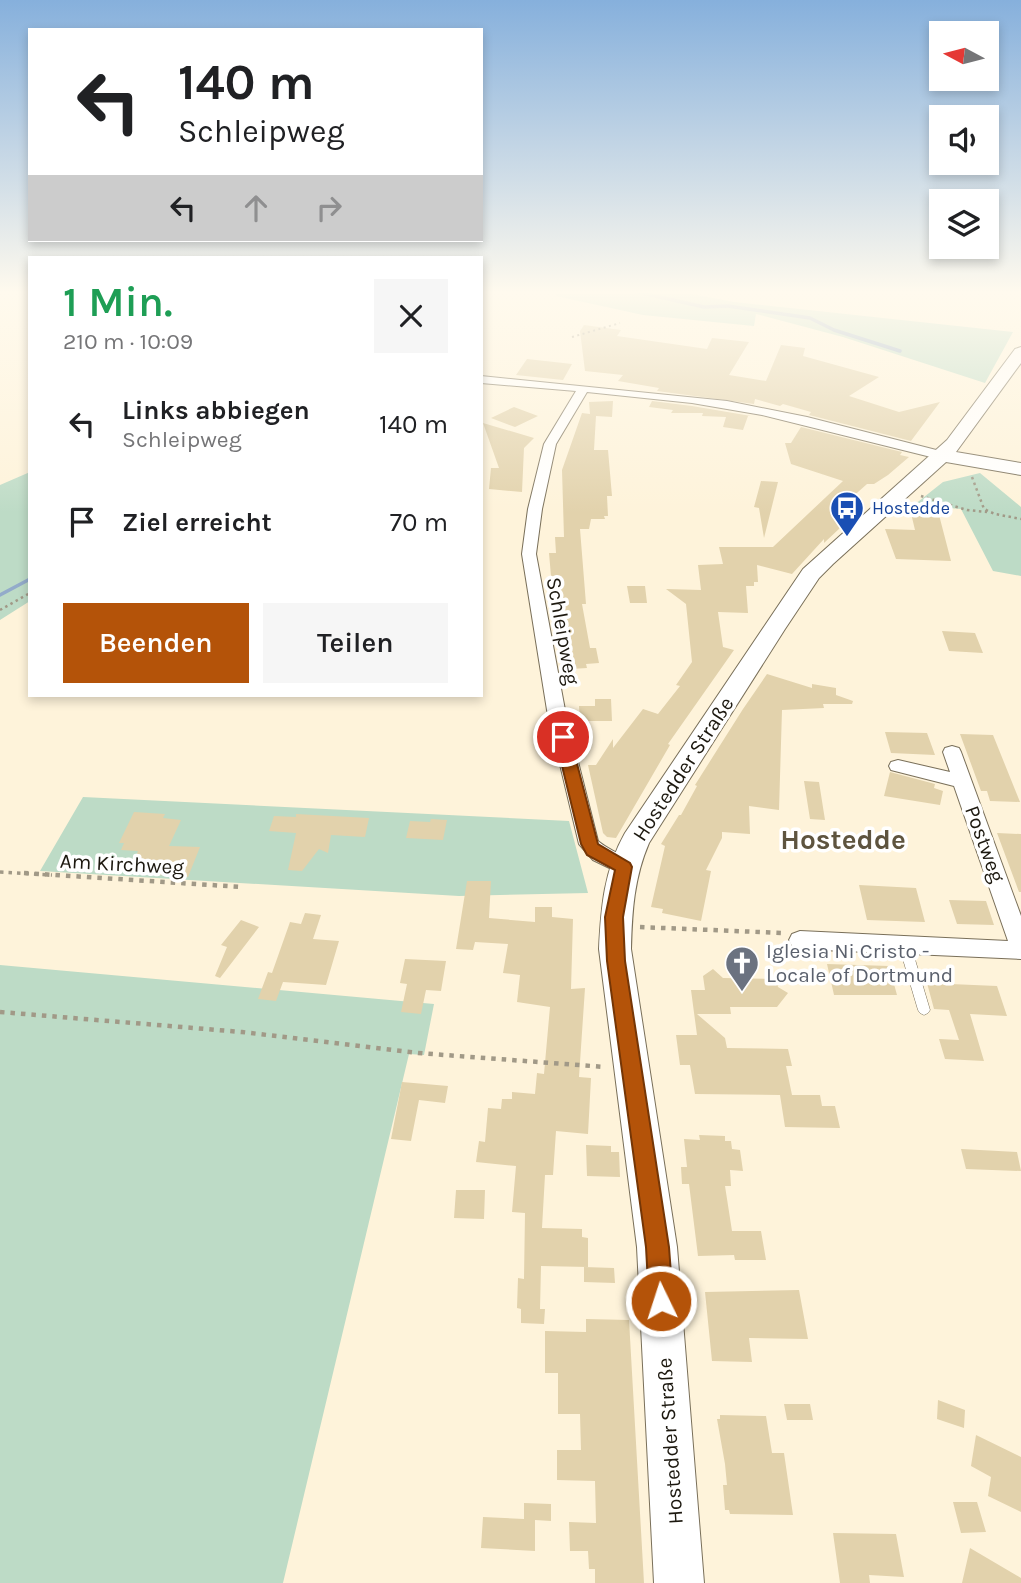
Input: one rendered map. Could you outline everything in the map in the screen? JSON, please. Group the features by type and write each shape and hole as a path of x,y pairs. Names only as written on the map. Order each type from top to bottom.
{"main road":[{"name":"Hostedder Straße","path":"679,1583 657,1247 616,961 614,926 624,867 635,841 663,797 811,574 847,538 929,476 966,430 1012,365"},
{"path":"966,430 979,448 1021,469"},
{"path":"929,476 999,466 1021,469"},
{"path":"929,476 999,466"}],"street":[{"path":"483,379 630,392 760,410 929,476"},
{"name":"Schleipweg","path":"583,389 550,444 535,509 529,554 556,710 589,844 593,851 624,867"},
{"name":"Postweg","path":"952,752 1021,948"},
{"name":"Postweg","path":"898,765 962,781"},
{"path":"800,940 905,946 1021,948"}],"lane":[{"path":"905,946 923,1010"}],"path":[{"path":"968,472 976,481 978,501 988,512"},
{"path":"929,476 967,510 1021,519"},
{"path":"0,610 28,594"},
{"name":"Am Kirchweg","path":"0,872 242,887"},
{"path":"614,926 792,934 800,940"},
{"path":"0,1012 242,1032 418,1053 632,1068"}],"green space":[{"path":"929,365 995,365 985,383"},
{"path":"28,473 28,602 0,620 0,485"},
{"path":"980,473 1021,507 1021,576 993,571 961,509 914,505 943,482"},
{"path":"83,797 569,821 588,893 459,896 40,871"},
{"path":"0,965 434,1004 424,1055 409,1054 283,1583 0,1583"}],"building":[{"path":"523,365 572,365 563,380 516,375"},
{"path":"584,365 735,365 729,375 766,381 773,365 835,365 879,377 849,396 899,412 940,402 911,441 809,415 811,412 783,404 780,406 755,399 754,404 657,391 659,388 618,381 623,375 585,371"},
{"path":"613,401 612,417 596,416 594,450 608,450 612,496 607,496 608,516 604,516 605,519 591,519 589,529 580,529 586,604 582,604 590,648 596,648 599,663 586,664 587,668 571,669 553,599 549,553 556,553 555,537 564,537 562,470 582,413 590,414 589,402"},
{"path":"652,401 751,416 748,416 743,430 723,427 726,417 702,416 703,413 671,413 673,410 649,407"},
{"path":"514,407 538,416 515,427 491,418"},
{"path":"483,423 534,438 524,448 522,492 489,489 491,468 499,468"},
{"path":"801,427 902,452 900,455 909,457 874,484 867,484 840,508 856,513 824,543 824,539 792,574 757,565 758,582 754,582 754,586 746,586 748,613 718,612 723,647 734,650 668,744 670,745 616,838 607,837 603,833 588,765 596,765 613,739 613,748 643,709 658,714 680,686 676,685 692,662 686,604 666,589 701,590 698,565 723,564 719,547 773,547 843,481 791,464 785,443 791,443"},
{"path":"761,481 778,482 764,538 759,508 754,507"},
{"path":"910,509 938,511 951,561 896,559 885,529 915,530"},
{"path":"627,586 645,586 647,603 630,603"},
{"path":"942,631 975,633 983,653 949,651"},
{"path":"767,674 812,688 812,684 836,688 836,695 853,701 852,704 823,704 824,708 782,710 779,810 749,806 750,834 722,832 722,838 706,870 711,871 701,921 662,913 663,909 651,907 665,846 661,844 681,815 697,786 695,785"},
{"path":"595,699 611,699 612,721 580,721 579,706 595,706"},
{"path":"885,732 927,733 935,755 891,753"},
{"path":"960,734 993,735 1020,802 990,801 987,791 981,791"},
{"path":"890,772 935,784 934,788 943,791 940,805 884,796"},
{"path":"804,781 819,782 825,820 810,819"},
{"path":"134,812 165,814 163,818 181,820 169,846 200,847 188,877 128,873 138,851 121,850 124,843 119,843"},
{"path":"296,814 369,818 365,837 331,835 328,853 319,849 302,871 288,870 296,833 269,831 274,816 296,817"},
{"path":"431,819 447,820 443,840 406,838 410,821 430,822"},
{"path":"997,833 1021,834 1021,892 1019,892"},
{"path":"467,881 491,881 489,918 535,922 535,907 552,907 552,917 573,919 571,989 585,988 579,1077 591,1078 588,1134 556,1131 553,1175 545,1175 542,1228 582,1229 582,1237 588,1238 588,1267 541,1266 540,1309 545,1309 544,1324 521,1323 521,1309 517,1308 518,1278 524,1279 525,1213 512,1212 516,1166 476,1162 479,1141 485,1142 488,1108 501,1109 502,1099 512,1099 512,1092 535,1094 537,1073 544,1074 550,1007 517,1002 520,975 503,973 508,944 475,942 473,950 456,949"},
{"path":"859,885 916,888 925,922 867,920"},
{"path":"949,900 986,901 994,925 957,924"},
{"path":"305,913 321,915 313,939 339,941 326,985 283,982 276,1001 258,999 268,972 272,973 290,922 301,924"},
{"path":"241,920 259,927 220,978 215,976 227,947 221,945"},
{"path":"405,959 446,961 441,991 426,990 421,1014 401,1012 407,984 400,983"},
{"path":"827,964 889,966 897,995 834,995"},
{"path":"713,969 723,978 776,979 778,987 788,993 777,1007 730,1007 731,1014 697,1014 725,1038 727,1048 788,1049 792,1066 786,1066 792,1095 820,1095 822,1106 835,1106 840,1128 785,1127 780,1095 695,1094 690,1065 680,1065 676,1035 697,1035 691,990 705,990 703,976"},
{"path":"927,983 997,986 1007,1016 970,1014 984,1061 945,1059 939,1039 959,1040 949,1010 934,1009"},
{"path":"402,1082 448,1086 445,1103 419,1100 411,1141 391,1139"},
{"path":"699,1135 725,1136 725,1141 731,1141 732,1149 740,1150 743,1171 730,1170 731,1186 725,1186 732,1231 761,1231 766,1260 735,1260 734,1255 698,1256 689,1184 682,1184 681,1167 687,1167 684,1139 700,1140"},
{"path":"586,1145 611,1146 611,1152 619,1152 620,1177 587,1176"},
{"path":"961,1149 1017,1152 1021,1171 966,1169"},
{"path":"456,1190 485,1190 484,1219 454,1218"},
{"path":"584,1267 614,1268 615,1283 584,1282"},
{"path":"799,1290 808,1339 749,1338 752,1362 712,1361 705,1292"},
{"path":"586,1319 629,1320 644,1583 595,1583 595,1569 589,1569 588,1551 570,1551 569,1522 596,1523 595,1481 557,1480 557,1450 581,1450 580,1414 558,1414 558,1373 545,1373 545,1331 586,1332"},
{"path":"938,1400 965,1410 964,1428 937,1419"},
{"path":"784,1404 810,1404 813,1420 787,1420"},
{"path":"720,1415 766,1416 772,1453 784,1453 793,1515 730,1514 729,1510 725,1510 723,1485 727,1485 717,1419 720,1419"},
{"path":"976,1435 1021,1457 1021,1512 988,1496 991,1477 971,1466"},
{"path":"953,1502 977,1502 986,1532 961,1533"},
{"path":"524,1503 551,1504 551,1521 535,1520 535,1551 481,1548 483,1517 524,1519"},
{"path":"833,1533 896,1534 904,1577 869,1575 870,1583 840,1583"},
{"path":"970,1548 1021,1578 1021,1583 962,1583"}],"waterway":[{"path":"0,595 28,580"}],"place":[{"name":"Hostedde","path":"847,538"},
{"name":"Iglesia Ni Cristo - Locale of Dortmund","path":"742,993"}],"district":[{"name":"Hostedde","path":"843,839"}],"route":[{"path":"563,737 589,844 593,851 624,867 614,917 616,961 657,1247 661,1301"}]}
